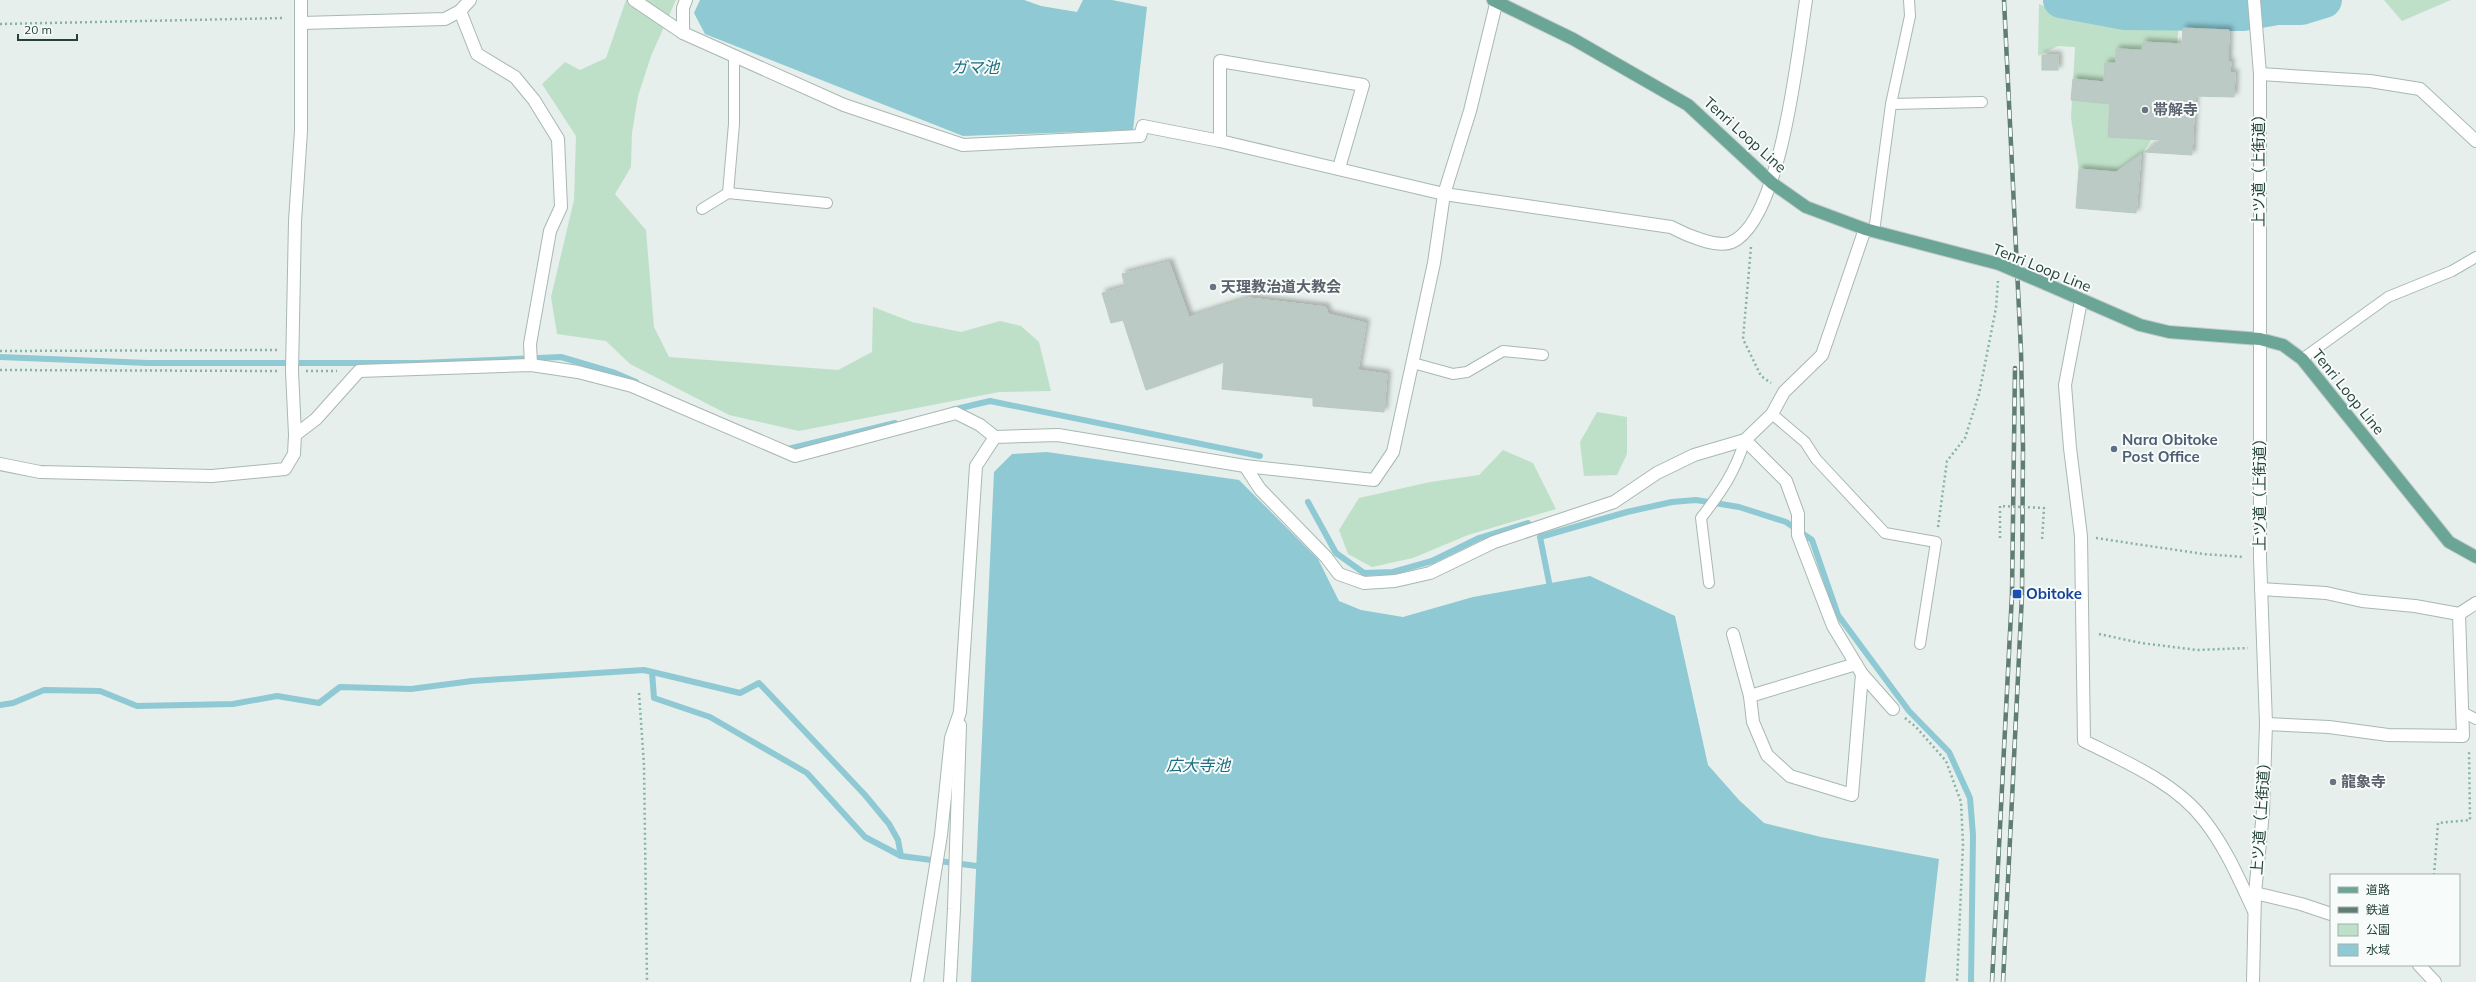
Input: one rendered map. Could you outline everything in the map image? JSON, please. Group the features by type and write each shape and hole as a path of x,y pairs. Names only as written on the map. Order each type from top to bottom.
{"main road":[{"name":"Tenri Loop Line","path":"1496,1 1573,39 1688,105 1772,183 1806,207 1869,230 1999,264 2081,301 2140,325 2169,332 2260,339 2283,345 2302,359 2449,542 2476,558"}],"street":[{"path":"0,464 40,472 212,476 285,469 294,454 295,435 292,371 302,20 301,0"},
{"path":"302,20 438,19 460,11 470,0"},
{"path":"634,0 683,33 734,57 844,105 963,145 1140,136 1143,126 1220,141 1444,194 1671,227 1696,240 1730,243 1746,233 1772,183 1782,141 1806,0"},
{"path":"683,33 683,8 686,0"},
{"name":"上ツ道（上街道）","path":"2253,982 2255,893 2263,812 2266,724 2260,558 2260,74 2254,0"},
{"path":"295,435 316,419 359,371 530,362 578,372 632,386 795,456 956,413 980,425 996,437 1058,435 1245,466 1374,480 1393,452 1434,263 1444,194 1470,111 1496,1"},
{"path":"460,11 477,54 515,77 534,100 558,139 562,207 550,231 530,344 530,362"},
{"path":"1220,141 1220,61 1363,85 1339,168"},
{"path":"2260,74 2370,81 2420,89 2476,141"},
{"path":"1245,466 1260,489 1326,557 1339,574 1364,583 1395,581 1430,573 1494,542 1614,502 1657,473 1694,456 1745,440 1772,414 1784,392 1822,355 1869,230"},
{"path":"2081,301 2065,385 2070,448 2080,536 2084,741 2130,763 2171,789 2203,818 2229,856 2254,913"},
{"path":"950,982 954,909 960,712 976,466 996,437"},
{"path":"1745,440 1786,482 1798,514 1798,536 1833,626 1859,669 1893,709"},
{"path":"2261,589 2326,593 2362,601 2415,606 2459,614 2476,603"},
{"path":"2266,724 2329,727 2388,734 2464,736 2459,614"},
{"path":"1733,634 1750,696 1753,722 1767,755 1790,776 1852,795 1859,669"},
{"path":"1750,696 1859,669"},
{"path":"917,982 941,835 951,738 960,712"},
{"path":"2255,893 2301,904 2330,914"},
{"path":"2420,966 2434,982"}],"lane":[{"path":"1869,230 1891,104 1910,16 1910,0"},
{"path":"728,193 734,124 734,57"},
{"path":"1891,104 1982,102"},
{"path":"702,209 728,193 827,203"},
{"path":"2302,359 2388,297 2452,271 2476,257"},
{"path":"1413,363 1453,374 1467,372 1503,351 1543,356"},
{"path":"1772,414 1805,442 1821,465 1885,533 1936,542 1920,644"},
{"path":"1709,583 1701,518 1721,493 1736,467 1745,440"},
{"path":"2462,712 2476,719"}],"path":[{"path":"0,24 302,20"},
{"path":"1746,233 1751,248 1743,339 1762,376 1784,392"},
{"path":"1936,542 1947,461 1965,438 1979,394 1996,308 1999,264"},
{"path":"0,351 293,350"},
{"path":"0,370 359,371"},
{"path":"2000,538 2000,506 2044,508 2042,541"},
{"path":"2080,536 2203,554 2260,558"},
{"path":"2082,626 2096,633 2141,643 2197,650 2263,648"},
{"path":"639,693 644,765 647,982"},
{"path":"1893,709 1916,727 1946,762 1961,802 1963,844 1957,982"},
{"path":"2434,874 2438,822 2470,820 2469,741 2464,736"}],"green space":[{"path":"626,0 676,0 651,56 638,96 632,133 631,167 615,194 646,230 654,327 669,357 838,370 872,352 873,307 912,322 961,332 1000,321 1021,326 1039,342 1051,391 999,392 799,431 729,415 630,364 606,341 557,334 551,297 574,200 576,136 542,84 565,62 580,70 606,58"},
{"path":"2384,0 2451,0 2402,21"},
{"path":"2039,4 2080,21 2179,25 2170,108 2130,175 2079,171 2071,118 2075,47 2058,46 2038,56"},
{"path":"1597,412 1627,417 1627,454 1617,475 1584,476 1580,442"},
{"path":"1503,450 1533,463 1556,509 1468,535 1413,558 1372,567 1348,554 1339,530 1359,498 1430,482 1479,475"}],"water":[{"name":"ガマ池","path":"700,0 1024,0 1041,6 1077,12 1083,0 1112,0 1147,7 1133,130 963,136 705,34 694,13"},
{"name":"広大寺池","path":"1047,452 1239,480 1318,559 1339,601 1361,610 1403,617 1473,597 1590,576 1675,616 1708,765 1739,800 1764,823 1821,837 1939,859 1925,982 971,982 994,472 1012,454"}],"building":[{"path":"2183,28 2229,30 2228,62 2231,62 2230,73 2235,73 2234,97 2195,96 2192,155 2144,152 2161,140 2108,137 2110,104 2071,100 2073,79 2104,82 2105,63 2116,63 2116,49 2142,50 2143,42 2182,44"},
{"path":"2042,55 2058,55 2058,70 2042,70"},
{"path":"2141,154 2136,213 2076,208 2079,169 2116,172"},
{"path":"1169,262 1189,317 1249,298 1326,307 1328,314 1366,323 1358,370 1387,374 1384,412 1313,406 1313,398 1222,389 1224,362 1146,390 1123,320 1111,323 1102,293 1125,287 1122,274"}],"waterway":[{"path":"2061,0 2125,12 2222,13 2243,13 2277,7 2301,7 2324,0"},
{"path":"0,357 148,363 419,363 561,357 615,373 636,382"},
{"path":"952,410 990,401 1260,456"},
{"path":"783,447 788,449 895,423"},
{"path":"1551,592 1540,537 1627,512 1672,502 1696,500 1739,507 1786,522 1812,540 1838,615 1909,711 1949,752 1970,798 1973,835 1971,982"},
{"path":"1308,502 1336,553 1364,573 1393,572 1432,561 1479,538 1528,523 1533,529"},
{"path":"0,705 13,703 44,690 100,691 137,706 233,704 277,696 319,703 340,687 411,689 472,681 644,670 740,693 759,683 865,795 889,824 898,840 901,856"},
{"path":"652,672 654,698 710,717 807,773 865,837 901,856 984,867"}],"railway":[{"path":"2003,982 2022,595 2023,447 2021,351 2004,0"},
{"path":"1992,982 2012,594 2015,368"}],"place":[{"name":"帯解寺","path":"2145,110"},
{"name":"天理教治道大教会","path":"1213,287"},
{"name":"Nara Obitoke Post Office","path":"2114,449"},
{"name":"Obitoke","path":"2017,594"},
{"name":"龍象寺","path":"2333,782"}]}
